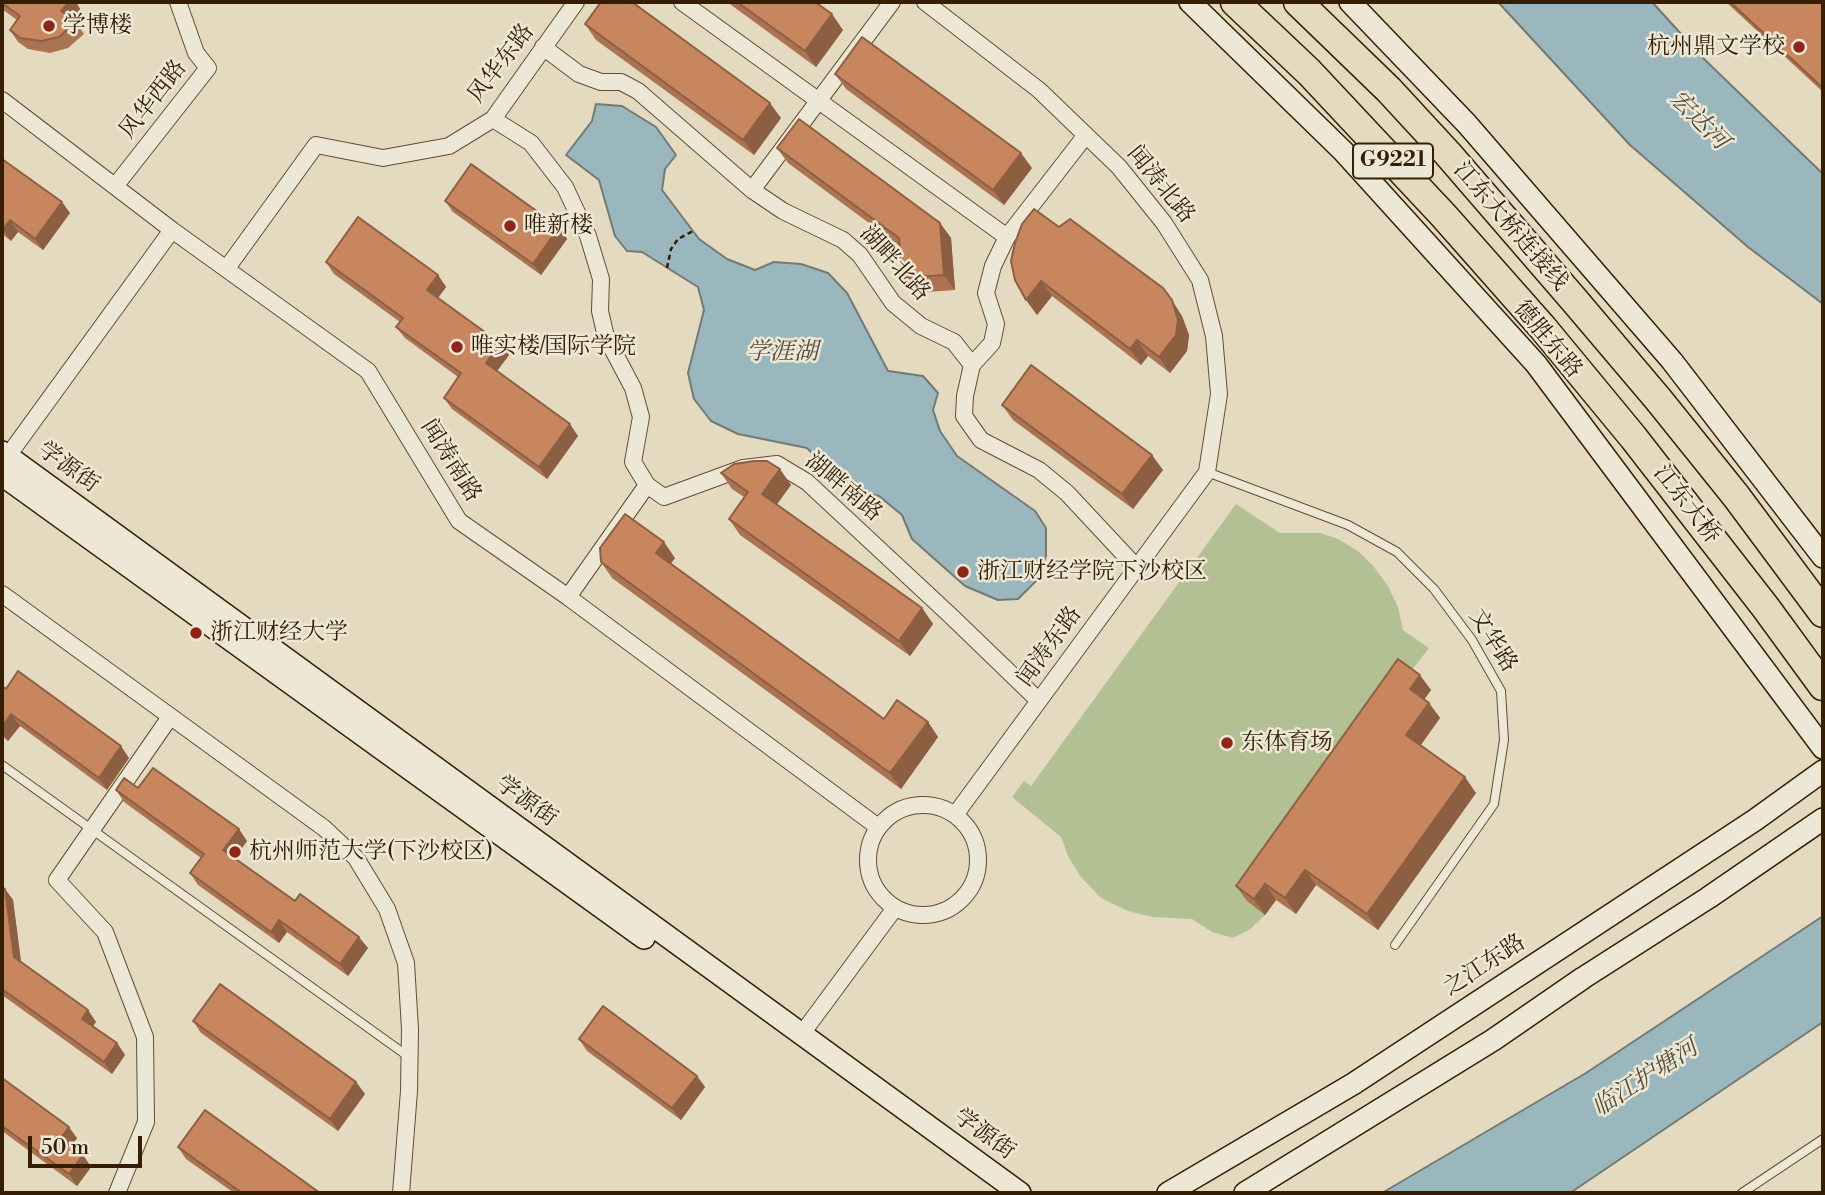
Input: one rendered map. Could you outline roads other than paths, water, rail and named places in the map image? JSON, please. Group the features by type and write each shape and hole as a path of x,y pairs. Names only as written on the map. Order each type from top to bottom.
{"highway":[{"name":"江东大桥连接线","path":"1235,2 1309,72 1444,216 1543,328"},
{"name":"江东大桥连接线","path":"1298,2 1406,108 1575,302"},
{"name":"江东大桥","path":"1575,302 1701,453 1823,613"},
{"name":"江东大桥","path":"1543,328 1633,437 1823,686"}],"main road":[{"name":"德胜东路","path":"1191,2 1343,151 1536,364 1823,748"},
{"path":"1350,2 1467,124 1672,361 1823,557"},
{"path":"3,462 998,1193"},
{"name":"学源街","path":"3,462 1020,1193"},
{"name":"之江东路","path":"1168,1193 1353,1084 1755,820 1823,771"},
{"path":"1245,1193 1493,1040 1823,819"}],"street":[{"name":"风华西路","path":"116,185 208,68 196,53 177,2"},
{"path":"682,2 1007,237"},
{"path":"752,190 892,2"},
{"name":"闻涛北路","path":"925,2 1040,90 1119,167 1164,223 1200,280 1214,336 1219,394 1207,472"},
{"name":"风华东路","path":"227,268 316,145 383,158 449,146 493,119 569,4"},
{"name":"湖畔北路","path":"543,47 579,74 601,82 621,82 638,91 752,190 783,212 843,240 860,255 893,303 921,326 954,342 972,365"},
{"name":"闻涛南路","path":"2,100 172,230 368,371 459,521 568,597 878,827"},
{"path":"493,119 531,144 565,187 588,236 601,279 600,311 606,337 633,388 641,417 633,462 647,485 568,597"},
{"path":"1086,135 1007,237 993,266 986,293 996,324 992,343 972,365 964,415 981,440 1039,470 1067,494 1137,568"},
{"path":"3,462 172,230"},
{"name":"湖畔南路","path":"647,485 664,497 743,468 777,464 807,482 1039,701"},
{"name":"闻涛东路","path":"955,815 1207,472"},
{"path":"2,594 324,828 356,858 387,909 406,963 410,1058 401,1193"},
{"path":"117,1193 146,1122 145,1037 105,932 57,880 170,718"},
{"path":"922,804 940,807 955,815 968,828 976,845 978,864 974,882 969,890 949,909 931,915 913,914 895,908 881,896 871,880 867,862 869,844 878,827 890,815 905,807 922,804"},
{"path":"802,1035 895,908"}],"lane":[{"name":"文华路","path":"1207,472 1348,525 1397,552 1434,589 1472,640 1501,691 1504,740 1494,804 1395,945"},
{"path":"2,765 410,1058"},
{"path":"1742,1193 1823,1139"}],"water":[{"name":"宏达河","path":"1498,2 1652,2 1703,58 1823,174 1823,304 1748,247 1630,145"},
{"name":"学涯湖","path":"596,104 622,106 656,127 676,155 665,169 662,190 699,239 727,259 755,270 774,262 801,264 828,273 847,293 888,371 923,376 938,393 933,410 940,431 957,456 1035,511 1046,528 1046,556 1036,581 1018,599 998,600 965,586 912,539 902,515 879,496 847,488 807,448 738,434 711,421 694,399 688,373 704,310 698,287 642,252 627,251 615,236 599,180 566,155 592,121"},
{"name":"临江护塘河","path":"1823,916 1823,1022 1570,1193 1382,1193 1586,1073"}],"place":[{"name":"学博楼","path":"49,26"},
{"name":"杭州鼎文学校","path":"1799,47"},
{"name":"唯新楼","path":"510,226"},
{"name":"唯实楼/国际学院","path":"457,347"},
{"name":"浙江财经学院下沙校区","path":"963,572"},
{"name":"浙江财经大学","path":"196,633"},
{"name":"东体育场","path":"1227,743"},
{"name":"杭州师范大学(下沙校区)","path":"235,852"}]}
